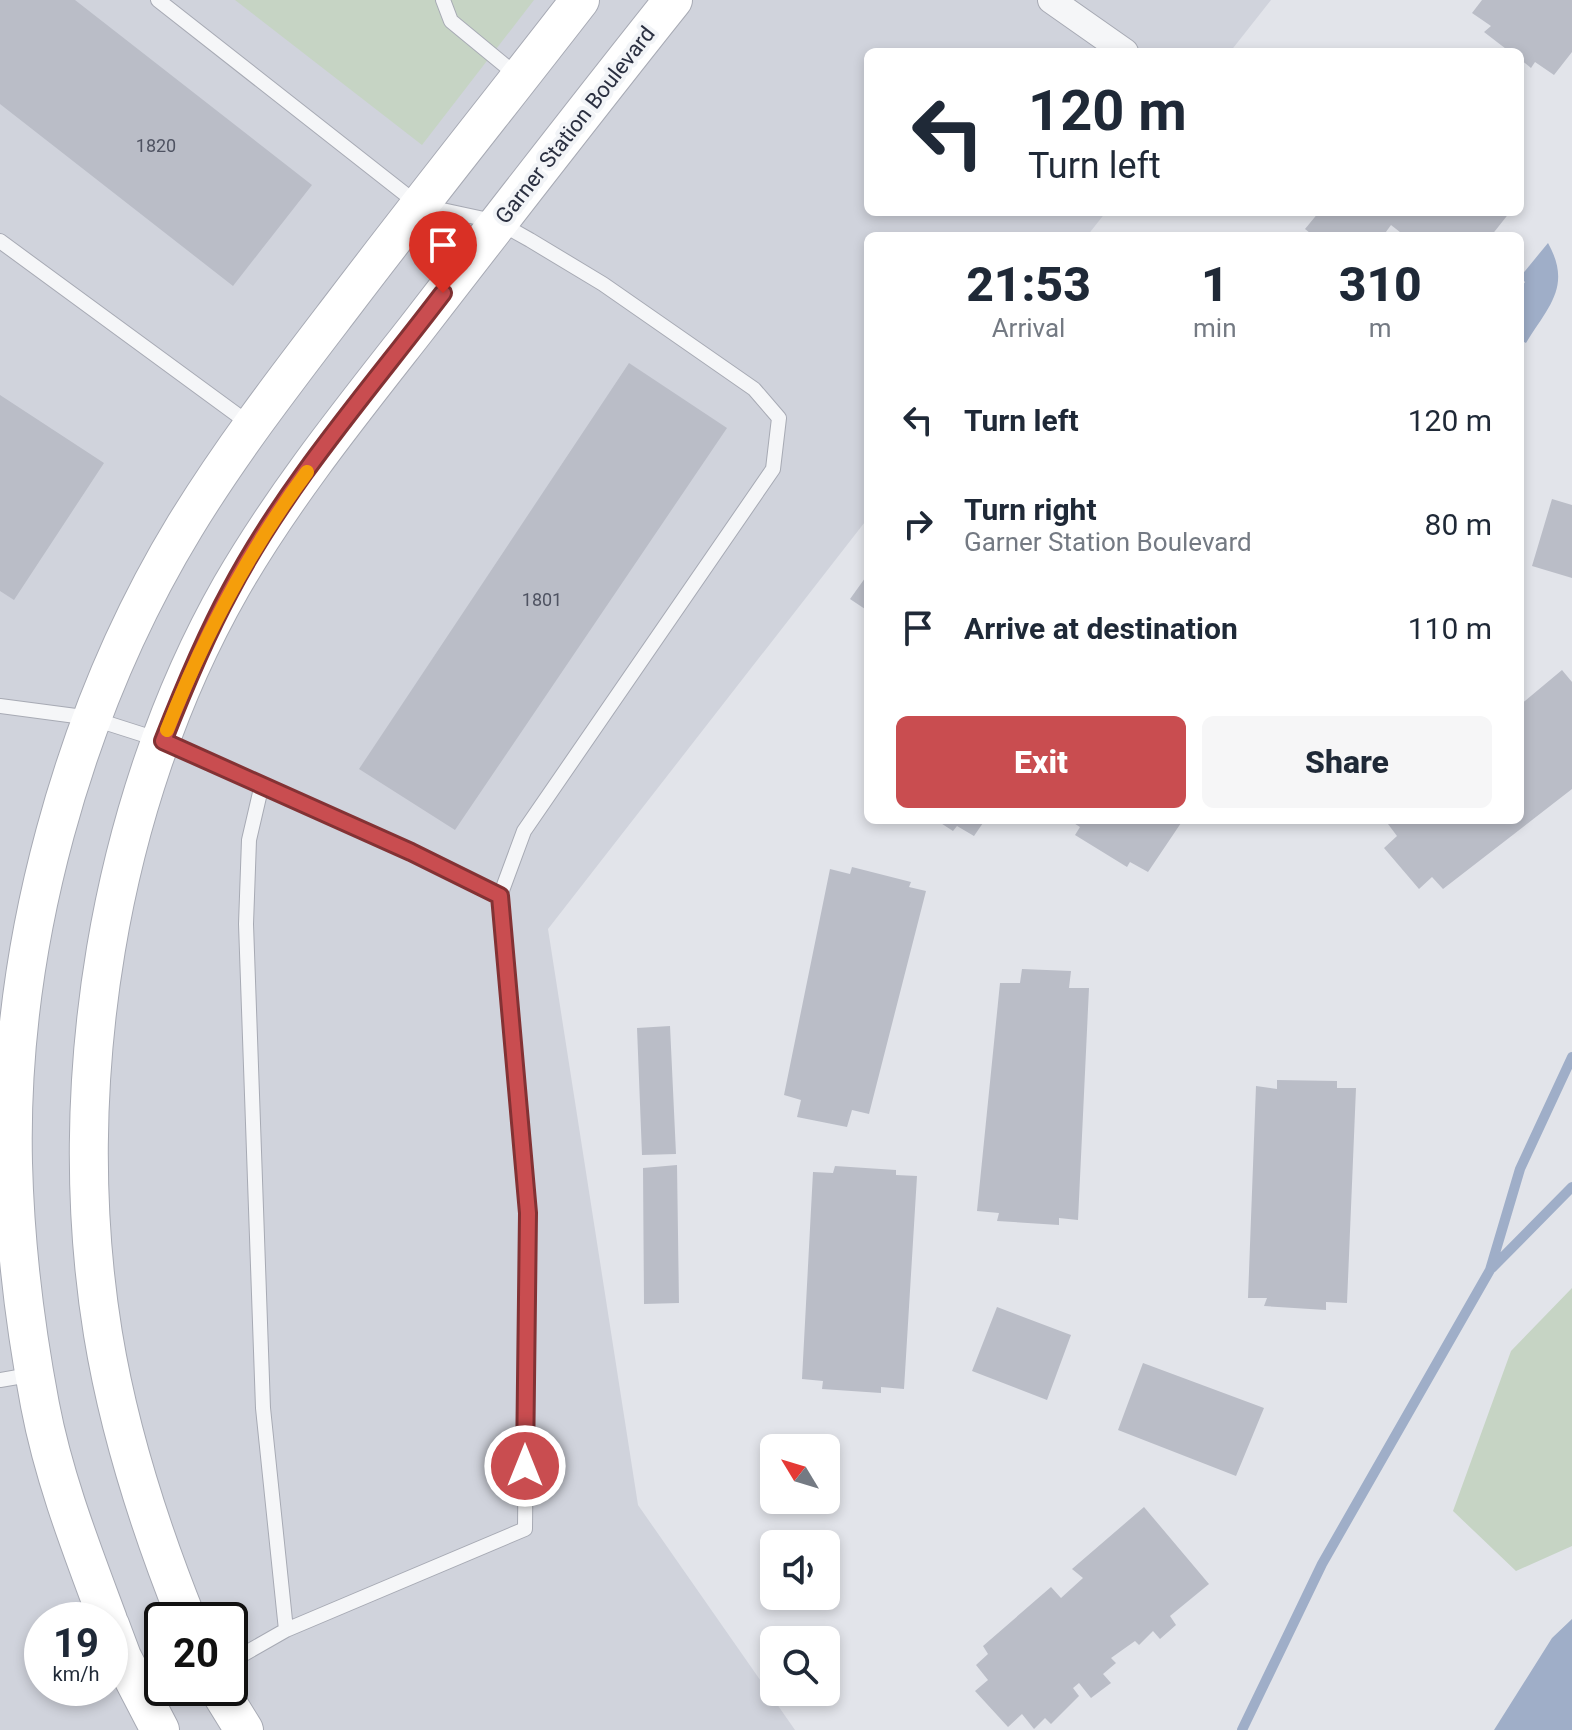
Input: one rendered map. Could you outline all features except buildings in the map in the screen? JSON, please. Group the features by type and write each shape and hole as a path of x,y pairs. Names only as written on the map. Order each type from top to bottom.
{"street":[{"path":"101,1602 75,1531 41,1410 18,1377 22,1291 9,1046 37,913 71,779 113,665 183,530 251,425 580,0"},
{"name":"Garner Station Boulevard","path":"181,1602 128,1452 103,1334 89,1221 89,1099 101,980 122,864 163,741 194,663 225,600 267,532 333,436 673,0"},
{"path":"1051,0 1119,48"},
{"path":"128,1654 161,1707"},
{"path":"229,1706 244,1730"}],"lane":[{"path":"158,0 419,205 498,222 603,284 754,389 779,418 773,469 524,831 500,896 528,1213 525,1529 286,1630 248,1652"},
{"path":"443,0 451,21 519,78"},
{"path":"0,241 251,425"},
{"path":"0,706 91,718 163,741 500,896"},
{"path":"262,784 249,840 246,940 263,1408 286,1630"}],"shaded area":[{"path":"0,0 1271,0 1233,48 864,48 864,216 1103,216 1090,232 864,232 864,523 548,929 638,1505 760,1680 760,1706 778,1706 795,1730 0,1730"}],"green space":[{"path":"235,0 534,0 422,145"},
{"path":"1572,1288 1572,1546 1516,1571 1453,1511 1511,1351"}],"water":[{"path":"1548,243 1555,258 1558,284 1555,295 1526,343 1524,342 1524,272"},
{"path":"1572,1619 1572,1730 1494,1730 1552,1638"}],"waterway":[{"path":"1242,1730 1322,1564 1490,1270 1520,1169 1572,1057"},
{"path":"1492,1268 1572,1187"}],"slow traffic":[{"path":"167,730 194,663 231,588 307,472"}],"route":[{"path":"443,293 300,481 231,588 194,663 163,741 411,852 500,896 528,1213 525,1466"}]}
